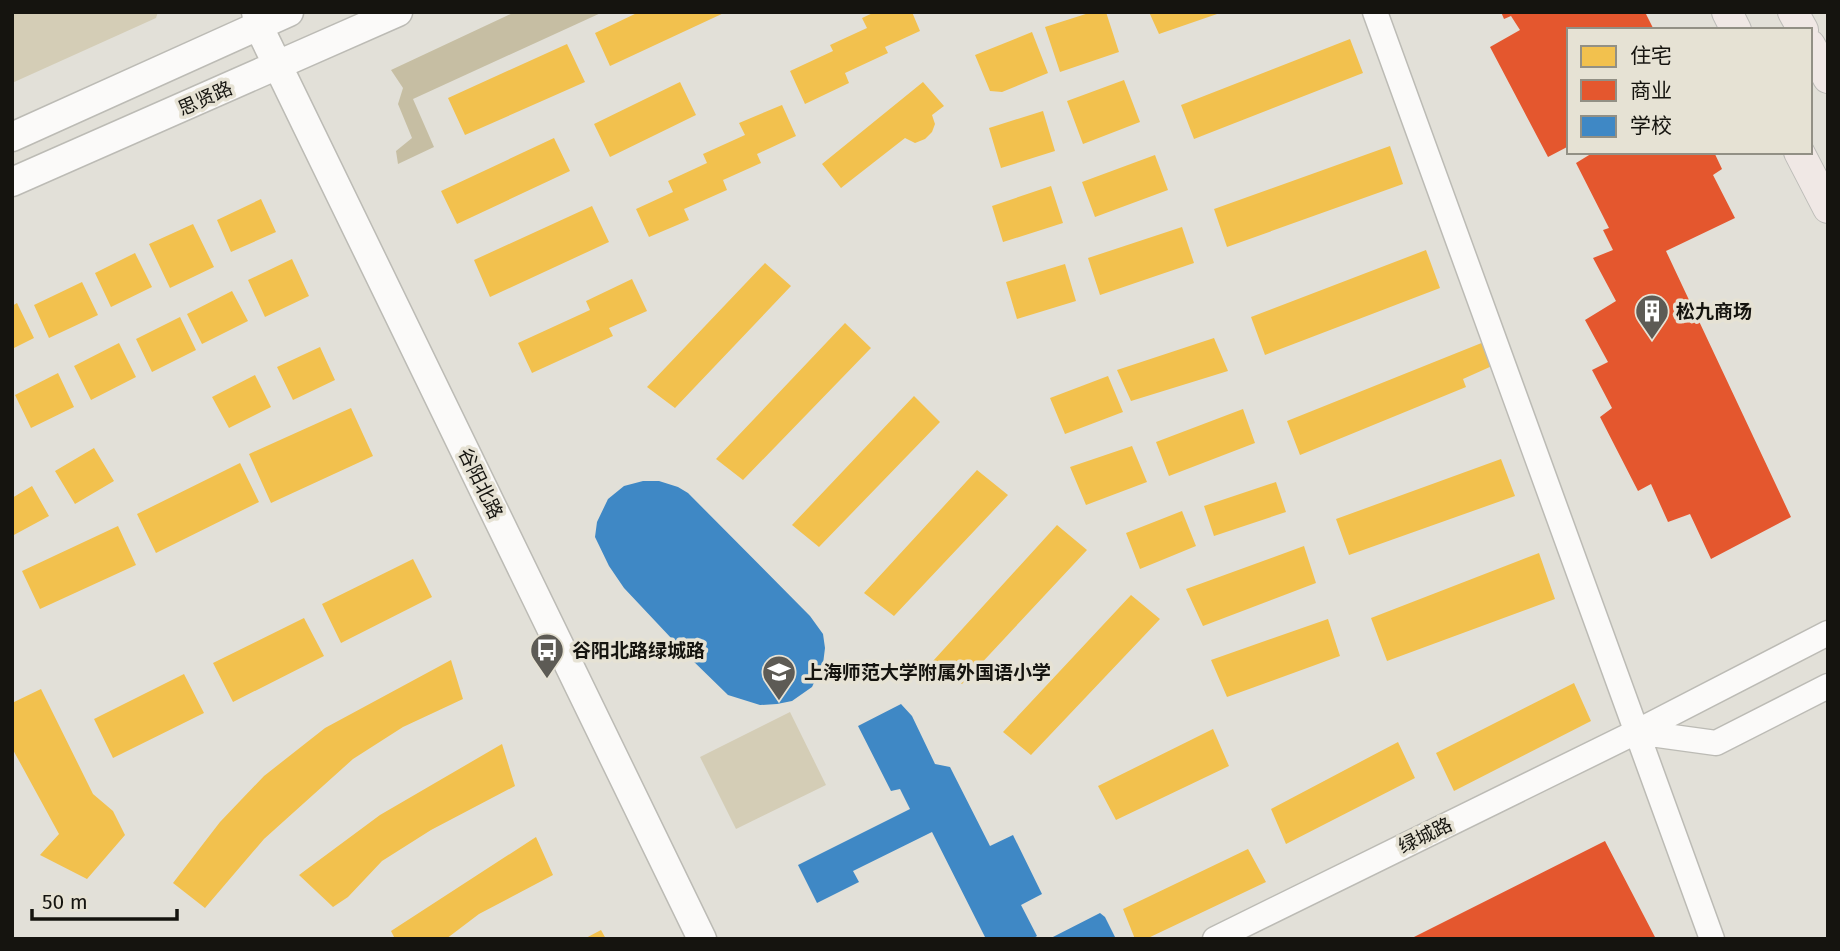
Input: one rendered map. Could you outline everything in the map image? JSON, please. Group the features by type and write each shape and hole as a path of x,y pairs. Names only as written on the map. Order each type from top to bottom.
{"main road":[{"path":"12,137 253,17 289,12"},
{"name":"思贤路","path":"12,181 398,12"},
{"path":"1727,12 1735,28"},
{"path":"1793,12 1801,28"},
{"name":"谷阳北路","path":"253,17 702,939"},
{"path":"1812,49 1828,78"},
{"path":"1800,154 1828,208"}],"street":[{"path":"1375,12 1712,939"},
{"name":"绿城路","path":"1215,939 1636,732 1828,633"},
{"path":"1636,732 1716,743 1828,686"}],"shaded area":[{"path":"12,12 158,12 156,18 12,83"},
{"path":"515,12 603,12 413,99 434,147 398,164 396,151 412,138 398,104 403,88 391,70"},
{"path":"790,712 826,785 736,829 700,757"}],"building: 住宅":[{"path":"639,12 726,12 610,66 595,33"},
{"path":"875,12 912,12 920,31 885,47 888,53 845,73 849,83 805,104 790,71 833,51 830,45 867,28 862,18"},
{"path":"1092,12 1106,12 1119,52 1060,72 1045,27"},
{"path":"1149,12 1220,12 1220,13 1159,34"},
{"path":"1032,32 1048,73 1002,92 990,91 975,55"},
{"path":"1350,39 1363,73 1194,139 1181,105"},
{"path":"567,44 585,82 465,135 448,98"},
{"path":"1124,80 1140,122 1083,144 1067,101"},
{"path":"680,82 696,115 610,157 594,124"},
{"path":"923,82 944,106 932,115 935,124 932,132 915,143 905,138 841,188 822,164"},
{"path":"782,105 796,136 757,154 761,163 723,180 727,190 684,209 689,220 649,237 636,209 673,192 668,181 707,163 703,154 745,135 739,123"},
{"path":"1043,111 1055,151 1001,168 989,128"},
{"path":"554,138 570,171 457,224 441,191"},
{"path":"1390,146 1403,184 1227,247 1214,209"},
{"path":"1155,155 1168,190 1095,217 1082,182"},
{"path":"1051,186 1063,223 1003,242 992,206"},
{"path":"261,199 276,232 231,252 217,220"},
{"path":"592,206 609,242 490,297 474,260"},
{"path":"193,224 214,267 170,288 149,244"},
{"path":"1182,227 1194,263 1100,295 1088,258"},
{"path":"1426,250 1440,288 1265,355 1251,317"},
{"path":"135,253 152,287 111,307 95,273"},
{"path":"292,259 309,296 265,317 248,280"},
{"path":"765,263 791,286 675,408 647,387"},
{"path":"1065,264 1076,301 1017,319 1006,282"},
{"path":"632,279 647,311 609,328 613,336 532,373 518,343 590,310 586,301"},
{"path":"82,282 98,315 49,338 34,305"},
{"path":"232,291 248,321 202,344 187,314"},
{"path":"17,303 34,338 12,349 12,306"},
{"path":"180,317 196,350 152,372 136,339"},
{"path":"845,323 871,348 743,480 716,459"},
{"path":"1214,338 1228,371 1131,401 1117,370"},
{"path":"1484,342 1492,366 1463,379 1466,387 1300,455 1287,421"},
{"path":"119,343 136,377 91,400 74,366"},
{"path":"320,347 335,380 293,400 277,367"},
{"path":"58,373 74,407 31,428 15,395"},
{"path":"255,375 271,407 229,428 212,397"},
{"path":"1108,376 1123,412 1065,434 1050,398"},
{"path":"914,396 940,422 819,547 792,525"},
{"path":"351,408 373,456 271,503 249,454"},
{"path":"1243,409 1255,443 1169,476 1156,442"},
{"path":"1132,446 1147,482 1086,505 1070,467"},
{"path":"94,448 114,481 75,504 55,471"},
{"path":"1501,459 1515,496 1349,555 1336,519"},
{"path":"240,463 259,502 156,553 137,514"},
{"path":"977,470 1008,495 894,616 864,593"},
{"path":"1276,482 1286,512 1214,536 1204,506"},
{"path":"32,486 49,516 12,536 12,498"},
{"path":"1182,511 1196,546 1140,569 1126,533"},
{"path":"1057,525 1087,550 962,684 933,661"},
{"path":"118,526 136,565 40,609 22,571"},
{"path":"1304,546 1316,583 1203,626 1186,589"},
{"path":"1539,553 1555,599 1387,661 1371,618"},
{"path":"413,559 432,597 341,643 322,604"},
{"path":"1131,595 1160,619 1031,755 1003,732"},
{"path":"304,618 324,656 233,702 213,663"},
{"path":"1328,619 1340,656 1227,697 1211,660"},
{"path":"451,660 463,699 403,727 353,759 264,839 205,908 173,883 220,822 264,776 325,728"},
{"path":"184,674 204,713 113,758 94,719"},
{"path":"1574,683 1591,721 1454,791 1436,753"},
{"path":"41,689 93,794 113,811 125,835 87,879 40,855 59,834 12,748 12,703"},
{"path":"1213,729 1229,766 1116,820 1098,786"},
{"path":"1398,742 1415,778 1286,844 1271,809"},
{"path":"502,744 515,786 431,830 382,861 348,897 333,907 299,875 380,815"},
{"path":"536,837 553,875 479,914 446,939 395,939 391,931"},
{"path":"1248,849 1266,882 1146,939 1135,939 1123,909"},
{"path":"601,930 606,939 584,939"}],"building: 商业":[{"path":"1501,12 1645,12 1653,28 1567,28 1567,147 1548,157 1490,47 1520,30 1511,16 1504,19"},
{"name":"松九商场","path":"1591,154 1715,154 1722,169 1713,175 1735,218 1666,251 1791,517 1711,559 1690,514 1668,522 1651,484 1638,491 1600,417 1612,408 1592,370 1608,362 1585,320 1616,301 1593,258 1613,250 1603,230 1609,228 1576,163"},
{"path":"1605,841 1656,939 1410,939"}],"building: 学校":[{"path":"643,481 659,481 688,493 810,616 823,634 825,648 823,664 812,687 792,701 777,704 760,705 728,695 624,588 609,566 595,537 597,522 608,499 624,486"},
{"path":"901,704 912,716 935,764 950,767 990,846 1013,835 1042,894 1021,905 1037,936 1032,939 986,939 932,832 853,871 859,882 817,903 798,865 910,809 900,789 891,791 858,726"},
{"path":"1100,913 1105,917 1116,939 1049,939"}],"place":[{"name":"松九商场","path":"1652,341"},
{"name":"谷阳北路绿城路","path":"547,680"},
{"name":"上海师范大学附属外国语小学","path":"779,702"}]}
